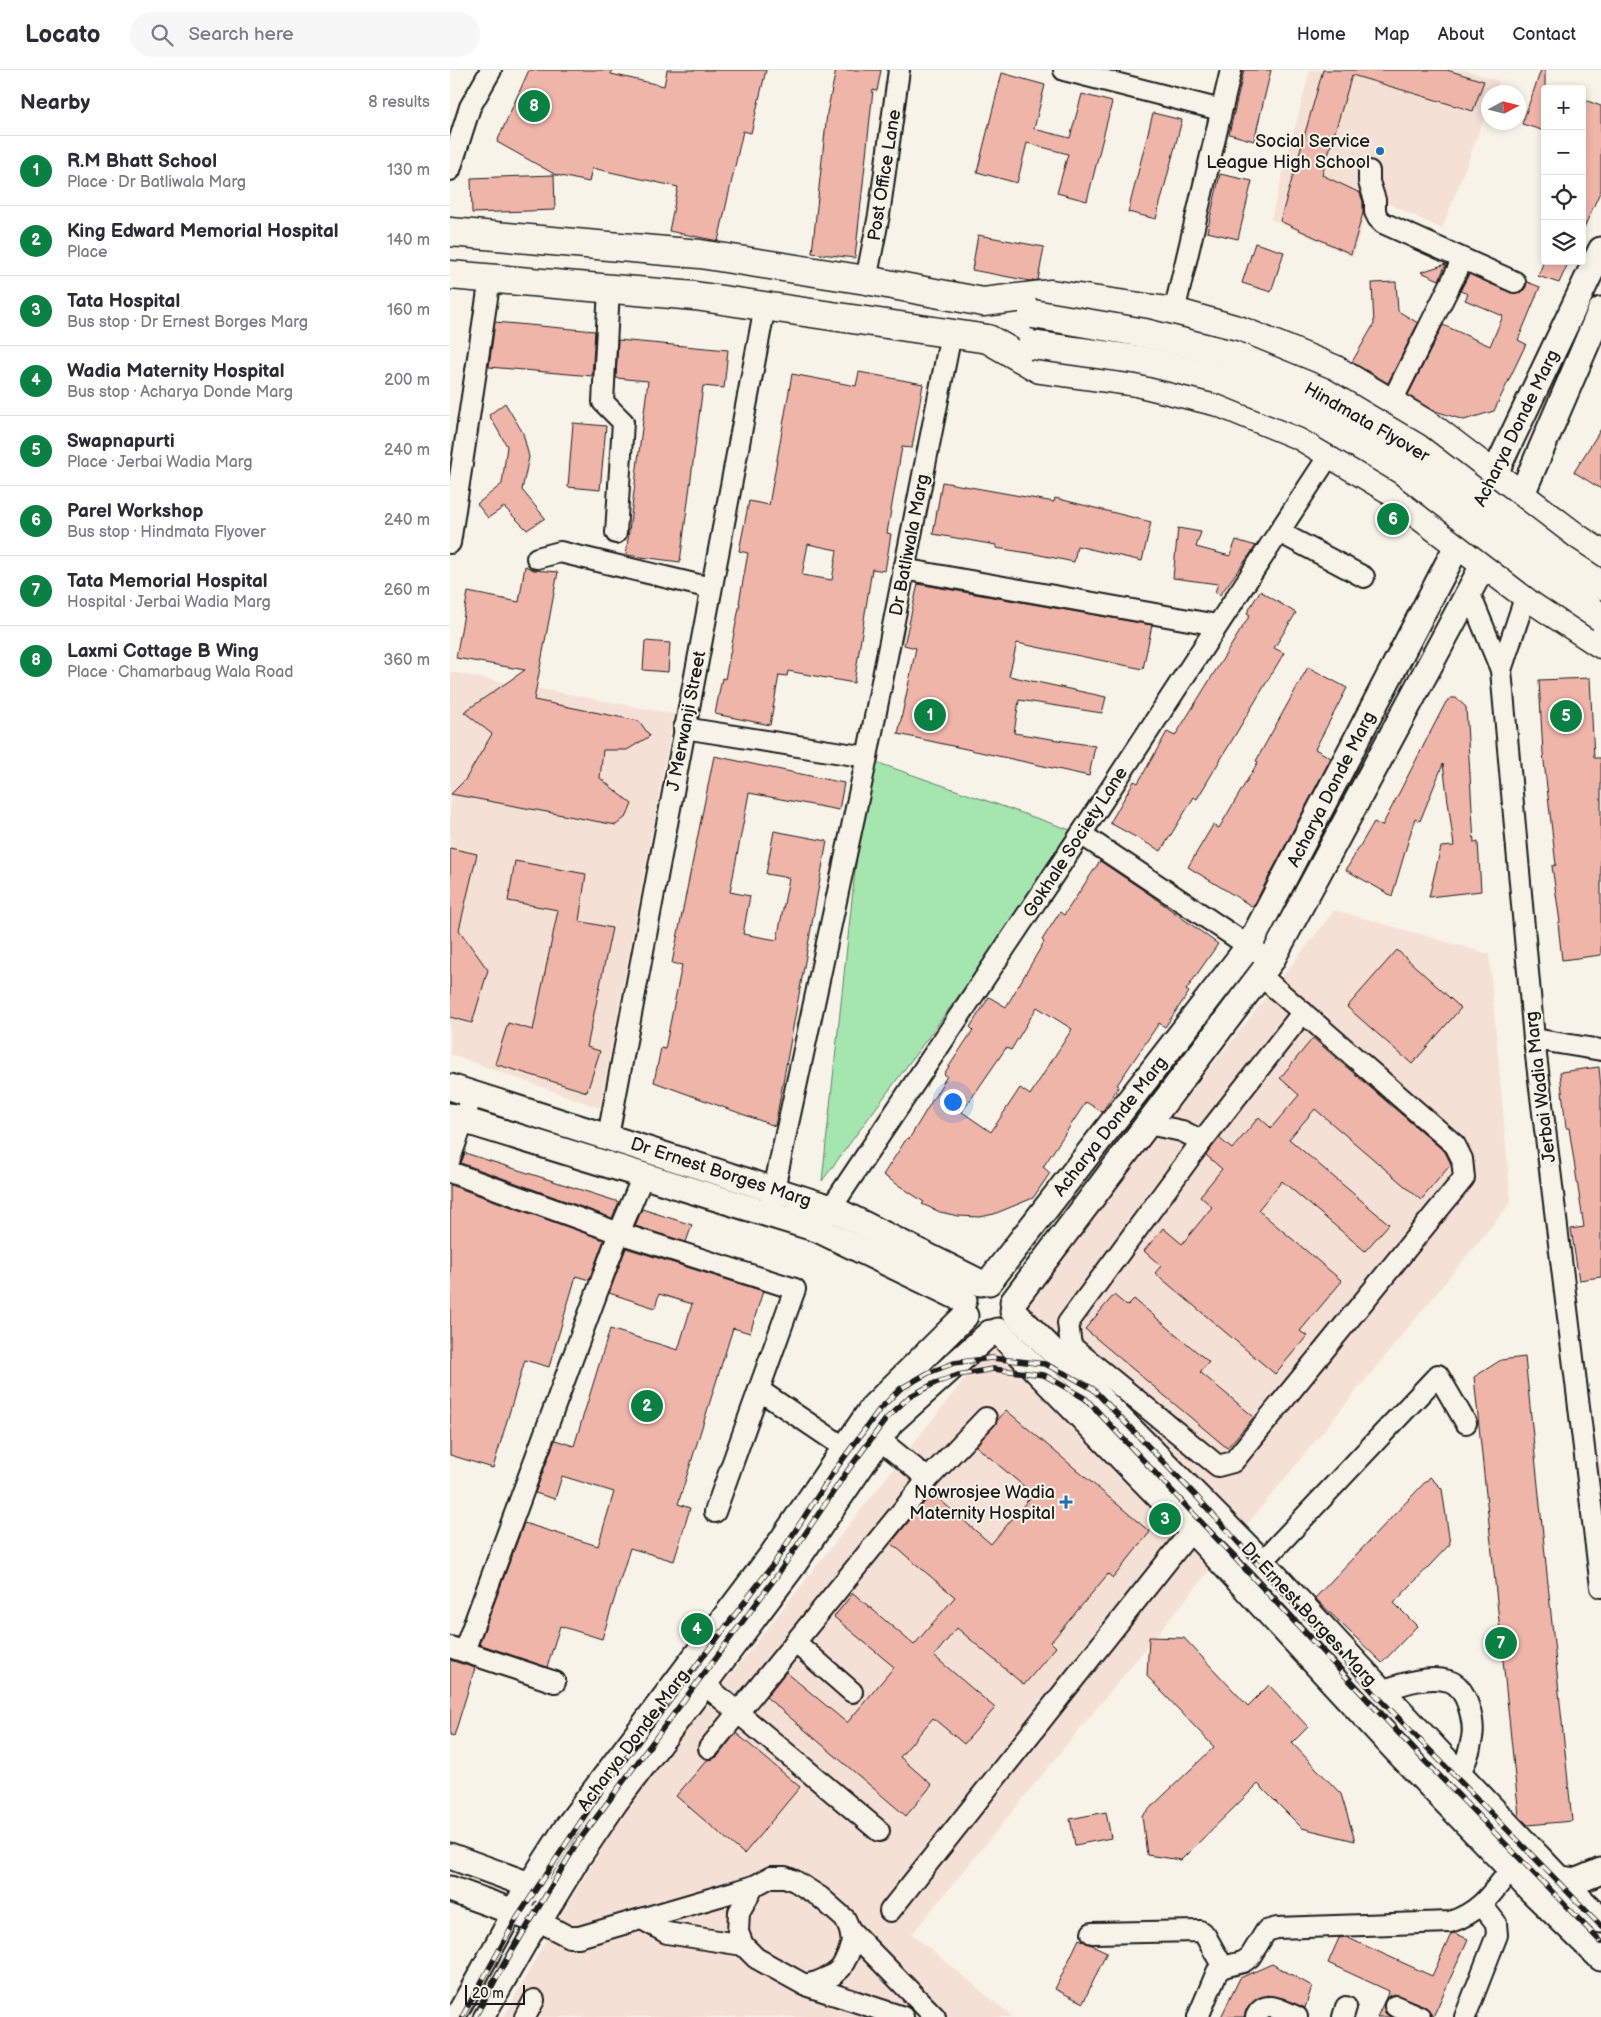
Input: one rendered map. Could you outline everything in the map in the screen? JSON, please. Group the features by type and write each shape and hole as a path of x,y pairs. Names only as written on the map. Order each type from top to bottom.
{"highway":[{"path":"450,232 700,254 866,280 983,302 1051,294 1174,312 1241,331 1334,369 1431,426 1574,536 1601,554"},
{"name":"Hindmata Flyover","path":"450,275 695,296 1140,360 1225,381 1311,416 1402,470 1548,582 1601,617"},
{"name":"Hindmata Flyover","path":"983,302 1033,314 1145,333 1233,355 1323,392 1417,448 1563,560 1601,585"},
{"path":"988,339 1040,369 1136,382 1218,402 1301,436 1389,489 1419,515 1526,595 1601,644"},
{"path":"1419,515 1466,452"}],"main road":[{"name":"Acharya Donde Marg","path":"513,1912 566,1829 749,1604 791,1568 881,1423 975,1296 1249,946 1495,475 1601,250"},
{"name":"Acharya Donde Marg","path":"1013,1306 1266,968 1521,496 1598,322"},
{"name":"Dr Ernest Borges Marg","path":"461,1091 831,1208 975,1296"},
{"name":"Dr Ernest Borges Marg","path":"457,1118 817,1229 975,1296"},
{"path":"1004,1288 1009,1294 1013,1306 1006,1326 994,1332 974,1329 975,1296 1004,1288"},
{"name":"Dr Ernest Borges Marg","path":"1013,1306 1262,1562 1458,1774 1559,1879 1598,1914"},
{"name":"Acharya Donde Marg","path":"539,1921 616,1802 704,1684 749,1604 772,1555 845,1448 881,1423 994,1332"},
{"name":"Dr Ernest Borges Marg","path":"994,1332 1192,1530 1395,1749 1529,1888 1567,1923"},
{"path":"1289,1634 1310,1613"},
{"path":"450,1856 555,1894"},
{"path":"1529,1888 1559,1879 1577,1881 1601,1871"},
{"path":"450,1889 539,1921"},
{"path":"1598,1914 1567,1923 1601,1958"}],"street":[{"path":"450,170 470,108 491,70"},
{"name":"Post Office Lane","path":"866,280 879,215 899,70"},
{"path":"1064,70 1221,110"},
{"path":"1174,312 1231,70"},
{"path":"1369,171 1369,182 1374,193 1375,212 1383,223 1515,282"},
{"path":"1391,403 1463,259"},
{"path":"450,543 490,278"},
{"path":"609,288 603,402 623,422 616,533"},
{"name":"J Merwanji Street","path":"608,1136 765,306"},
{"path":"1570,316 1598,322"},
{"name":"Dr Batliwala Marg","path":"768,1214 775,1189 867,757 951,334"},
{"name":"Gokhale Society Lane","path":"817,1229 1330,454"},
{"path":"1279,532 1364,577"},
{"path":"1501,670 1526,595 1574,536"},
{"path":"537,558 560,552 711,588"},
{"path":"903,569 1217,625"},
{"name":"Jerbai Wadia Marg","path":"1469,592 1501,670 1534,1039 1601,1587"},
{"path":"684,728 867,757"},
{"path":"1080,834 1249,946 1303,1012 1455,1145 1462,1159 1464,1178 1233,1462 1218,1466 1071,1346 1068,1323 1202,1141 1303,1012"},
{"path":"1534,1039 1601,1050"},
{"path":"450,1159 461,1091"},
{"path":"1148,1124 1182,1131 1202,1141"},
{"path":"556,1682 457,1649 619,1233 662,1153"},
{"path":"450,1172 619,1233 795,1290 715,1512"},
{"path":"1262,1562 1438,1375 1466,1423"},
{"path":"759,1390 845,1448"},
{"path":"709,1748 928,1480 986,1418"},
{"path":"881,1423 928,1480"},
{"path":"890,1911 1192,1530"},
{"path":"795,1642 852,1692"},
{"path":"1381,1691 1405,1683 1427,1680 1450,1682 1463,1693 1470,1712 1473,1737 1466,1760 1458,1774"},
{"path":"704,1684 739,1711 879,1831"},
{"path":"1198,2017 1217,1972 1223,1966 1244,1962 1266,1931 1277,1928 1450,1922 1466,1917 1482,1905 1511,1869"},
{"path":"539,1921 569,1937 579,1937 754,1886 771,1877 785,1877 795,1880 820,1897 846,1919 850,1930 852,1942 841,1968 833,1975 805,1985"},
{"path":"754,1886 739,1912 738,1932 743,1945 756,1958 805,1985 903,2017"},
{"path":"1465,2017 1497,1935 1496,1924 1482,1905"},
{"name":"Acharya Donde Marg","path":"455,2017 513,1912"},
{"path":"642,1919 658,1930 667,1933 743,1945"},
{"name":"Acharya Donde Marg","path":"484,2017 539,1921"},
{"path":"850,1930 935,2017"},
{"path":"1092,1933 1200,1931 1205,1935 1223,1966"},
{"path":"1256,2017 1264,2006 1270,2006 1297,2017"},
{"path":"1395,2006 1420,2017"}],"shaded area":[{"name":"Social Service League High School","path":"1310,70 1464,70 1499,81 1497,85 1481,85 1481,126 1442,229 1371,195 1353,257 1271,219"},
{"path":"450,672 674,714 600,1108 450,1054"},
{"name":"Nowrosjee Wadia Maternity Hospital","path":"1335,910 1489,954 1511,1202 912,1934 1013,2017 504,2017 543,1945 630,1802"},
{"path":"1601,1463 1601,1557 1591,1464"}],"green space":[{"path":"867,759 1079,833 822,1181"}],"building":[{"path":"529,70 612,70 611,74 664,86 667,70 766,70 751,133 743,131 718,241 669,231 678,187 592,168 589,182 556,175 497,142"},
{"path":"836,70 881,70 877,91 873,90 855,258 812,253 827,113"},
{"path":"1244,70 1271,70 1254,141 1229,134"},
{"path":"1323,70 1447,70 1484,81 1473,111 1352,75 1322,175 1360,193 1363,202 1363,213 1351,254 1280,221"},
{"path":"1541,70 1545,70 1545,85 1541,85 1541,130 1526,125 1526,113"},
{"path":"1002,73 1045,85 1034,129 1070,138 1082,94 1112,102 1087,201 1057,193 1068,154 1027,143 1017,183 977,172"},
{"path":"1586,100 1601,106 1601,190 1586,223"},
{"path":"1153,113 1182,120 1156,219 1128,212"},
{"path":"1220,174 1252,181 1238,239 1207,232"},
{"path":"554,175 555,210 472,213 471,178"},
{"path":"978,235 1044,247 1038,280 1030,281 972,270"},
{"path":"1255,243 1284,252 1271,292 1242,283"},
{"path":"1446,264 1439,280 1421,272"},
{"path":"1542,265 1567,265 1559,283 1538,276"},
{"path":"1469,274 1511,293 1522,292 1527,282 1540,287 1518,340 1526,344 1494,411 1464,420 1432,410 1408,395 1443,325 1490,346 1503,316 1465,300 1468,294 1460,291"},
{"path":"1396,282 1398,311 1418,323 1388,383 1352,362 1374,324 1372,283"},
{"path":"495,322 595,331 592,376 489,367"},
{"path":"618,340 728,350 724,388 703,386 680,562 626,555 648,381 616,378"},
{"path":"859,372 923,384 912,448 902,447 887,533 891,534 885,571 872,569 854,683 788,671 787,676 779,675 770,725 715,714 722,678 725,679 748,553 739,551 749,501 769,505 792,374 856,386","holes":["808,544 837,550 832,580 802,575"]},
{"path":"505,403 523,433 529,457 522,490 545,518 527,530 504,507 488,518 477,504 502,484 507,446 489,415"},
{"path":"573,423 606,426 600,490 568,487"},
{"path":"1601,429 1601,489 1574,472"},
{"path":"942,482 1054,502 1055,498 1151,522 1142,561 1077,546 1074,562 933,534"},
{"path":"1178,528 1201,532 1196,547 1230,556 1236,540 1256,546 1220,595 1215,592 1218,584 1173,578"},
{"path":"525,566 534,570 558,572 534,700 639,721 650,736 627,750 603,750 600,778 632,804 627,816 616,825 451,794 465,780 492,734 464,712 525,670 456,658 468,592 519,602"},
{"path":"918,584 1152,625 1143,669 1017,643 1009,676 1106,697 1102,713 1019,700 1014,733 1095,746 1089,776 898,734 916,648 904,645"},
{"path":"1260,591 1296,613 1274,648 1284,653 1197,799 1194,797 1161,851 1110,823 1134,781 1138,783 1167,732 1175,736 1250,615 1247,613"},
{"path":"645,641 670,643 668,672 643,670"},
{"path":"1308,667 1347,688 1315,749 1331,758 1253,907 1188,867 1213,825 1219,828 1258,762 1256,761"},
{"path":"1590,678 1594,758 1601,758 1601,955 1562,960 1558,923 1560,922 1552,866 1556,865 1543,753 1539,680"},
{"path":"1451,698 1456,698 1466,707 1474,843 1478,842 1481,891 1429,897 1441,847 1454,846 1443,764 1420,821 1415,818 1392,896 1346,870 1374,822 1382,826 1446,702"},
{"path":"714,756 844,783 839,810 749,793 730,892 750,896 743,934 777,940 789,878 766,874 774,831 827,841 775,1126 654,1082 661,1048 665,1049 682,965 672,963"},
{"path":"450,848 477,854 459,930 488,970 472,1023 450,1017"},
{"path":"515,861 586,874 579,921 612,928 587,1047 600,1051 587,1092 495,1064 508,1023 533,1030 558,910 508,901"},
{"path":"1100,861 1218,944 1186,990 1189,992 1165,1027 1159,1023 1117,1085 1119,1086 1102,1112 1086,1102 1043,1167 1050,1173 1033,1198 994,1214 980,1217 958,1216 940,1212 922,1204 924,1202 883,1175 907,1138 909,1139 947,1076 944,1074 973,1030 970,1027 989,997 1006,1007 1044,942 1042,940 1060,912 1064,915","holes":["1037,1007 1072,1029 1030,1095 1020,1088 991,1132 962,1112 1006,1048 1011,1050"]},
{"path":"1397,950 1461,1008 1412,1064 1347,1007"},
{"path":"1313,1038 1445,1152 1451,1164 1421,1200 1315,1109 1289,1139 1389,1224 1365,1251 1282,1181 1258,1210 1342,1281 1300,1331 1307,1336 1275,1374 1155,1273 1161,1266 1144,1251 1163,1228 1182,1244 1212,1207 1200,1196 1222,1169 1206,1155 1219,1138 1232,1149 1259,1117 1271,1128 1299,1095 1280,1078"},
{"path":"1599,1067 1601,1088 1601,1277 1579,1280 1571,1229 1584,1227 1569,1128 1566,1128 1560,1072"},
{"path":"465,1153 619,1202 612,1218 461,1163"},
{"path":"450,1185 604,1240 589,1280 576,1276 549,1367 525,1360 493,1468 450,1455"},
{"path":"642,1209 692,1225 686,1242 635,1226"},
{"path":"626,1248 763,1291 750,1333 733,1328 678,1504 690,1508 674,1561 630,1548 602,1639 560,1626 547,1667 479,1644 524,1523 598,1546 614,1492 562,1476 555,1499 535,1493 555,1440 574,1446 610,1329 678,1350 692,1304 659,1294 655,1308 609,1293"},
{"path":"1114,1295 1127,1306 1134,1299 1209,1362 1200,1372 1254,1417 1227,1448 1085,1329"},
{"path":"1525,1357 1572,1821 1528,1825 1519,1816 1474,1377 1501,1360"},
{"path":"1006,1410 1150,1532 1113,1578 1108,1574 1051,1642 1056,1647 1024,1685 957,1628 934,1656 995,1708 964,1744 933,1718 900,1757 932,1785 906,1816 766,1697 786,1672 847,1723 894,1667 834,1617 853,1593 914,1645 955,1597 891,1543 932,1493 991,1544 1033,1494 976,1446"},
{"path":"1430,1477 1442,1489 1450,1544 1394,1603 1417,1626 1382,1663 1315,1598"},
{"path":"1149,1637 1184,1638 1248,1706 1269,1685 1308,1727 1292,1743 1341,1794 1355,1841 1302,1828 1258,1784 1181,1860 1147,1855 1142,1816 1214,1747 1147,1676"},
{"path":"450,1660 475,1668 454,1736 450,1735"},
{"path":"736,1733 800,1787 744,1854 676,1796 707,1760 718,1756"},
{"path":"1106,1812 1111,1838 1075,1845 1070,1819"},
{"path":"1454,1933 1468,1939 1433,2017 1425,2006 1394,1994 1384,2002 1385,2013 1391,2017 1377,2017 1389,1991 1328,1963 1339,1938 1346,1937 1432,1976 1451,1934"},
{"path":"1079,1939 1107,1952 1083,2003 1055,1989"},
{"path":"1272,1964 1312,1986 1305,2008 1283,1998 1267,1995 1253,2002 1246,2010 1244,2017 1221,2017 1240,1978"}],"railway":[{"path":"462,2017 517,1918 601,1791 775,1562 832,1474 879,1410 900,1389 928,1373 954,1363 991,1358 1045,1364 1093,1389 1197,1497 1376,1695 1601,1926"},
{"path":"475,2017 502,1968 578,1842 776,1577 846,1473 886,1419 909,1397 935,1383 958,1375 993,1369 1044,1375 1086,1399 1420,1756 1601,1942"}],"place":[{"name":"Laxmi Cottage B Wing","path":"534,106"},
{"name":"Social Service League High School","path":"1380,151"},
{"name":"Parel Workshop","path":"1393,519"},
{"name":"R.M Bhatt School","path":"930,715"},
{"name":"Swapnapurti","path":"1566,716"},
{"name":"King Edward Memorial Hospital","path":"647,1406"},
{"name":"Nowrosjee Wadia Maternity Hospital","path":"1066,1502"},
{"name":"Tata Hospital","path":"1165,1519"},
{"name":"Wadia Maternity Hospital","path":"697,1629"},
{"name":"Tata Memorial Hospital","path":"1501,1643"}]}
